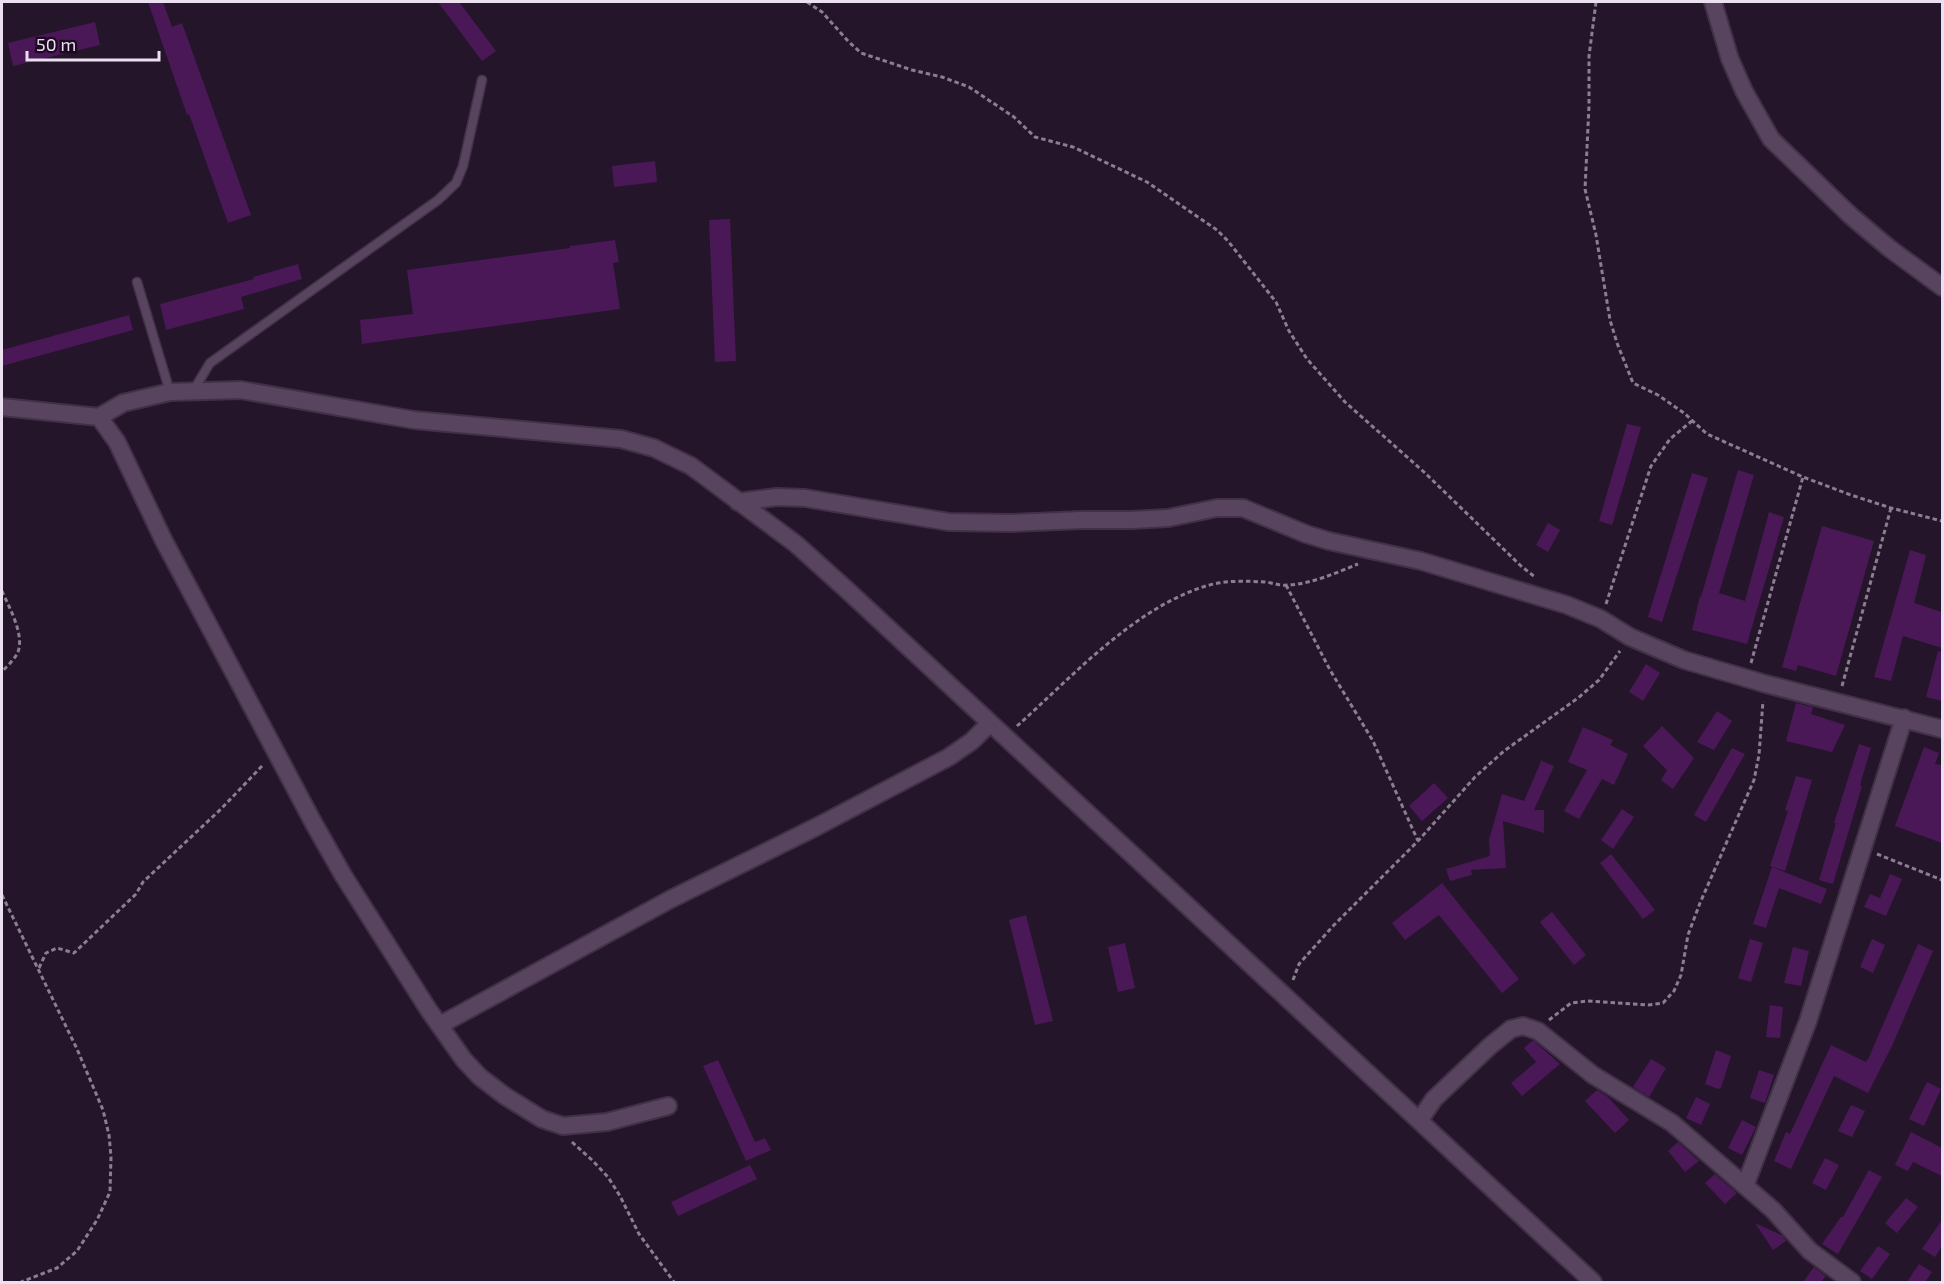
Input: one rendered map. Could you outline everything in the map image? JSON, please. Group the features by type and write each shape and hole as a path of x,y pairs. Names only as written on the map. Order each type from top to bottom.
{"street":[{"path":"1713,2 1730,59 1744,91 1771,139 1851,216 1889,248 1942,287"},
{"path":"2,407 99,417 123,403 170,392 241,390 414,420 621,439 654,448 691,466 796,544 1593,1282"},
{"path":"99,417 117,442 164,541 312,822 361,904 464,1060 480,1077 542,1119 563,1126 607,1122 668,1106"},
{"path":"738,502 777,497 805,498 874,508 929,520 980,523 1139,520 1168,518 1232,507 1253,511 1318,538 1421,561 1567,604 1630,637 1684,660 1766,684 1942,729"},
{"path":"1745,1186 1808,1021 1904,718"},
{"path":"440,1025 671,899 818,826 948,757 972,741 990,723"},
{"path":"1419,1121 1434,1099 1511,1029 1523,1026 1538,1031 1593,1075 1672,1123 1773,1210 1810,1251 1852,1282"}],"lane":[{"path":"193,391 210,363 438,200 456,183 468,147 482,80"},
{"path":"137,282 170,392"}],"path":[{"path":"807,2 822,12 861,52 969,87 1014,117 1035,137 1073,147 1147,182 1217,230 1276,302 1289,331 1307,359 1345,402 1424,472 1535,578"},
{"path":"1596,2 1590,56 1590,106 1585,189 1596,235 1610,320 1633,383 1658,395 1693,420 1707,434 1803,477 1891,508 1942,521"},
{"path":"1601,620 1651,466 1670,439 1693,420"},
{"path":"1747,678 1803,477"},
{"path":"1838,701 1891,508"},
{"path":"1006,737 1101,650 1143,617 1181,596 1208,585 1236,581 1286,585 1322,577 1369,560 1380,553"},
{"path":"1286,585 1330,670 1373,741 1418,841"},
{"path":"2,591 15,621 19,642 16,655 2,672"},
{"path":"1292,1002 1293,978 1299,964 1334,925 1418,841 1475,777 1504,750 1578,698 1599,680 1630,637"},
{"path":"1538,1031 1555,1014 1571,1003 1588,1001 1648,1005 1663,1003 1674,991 1681,975 1688,935 1700,903 1754,780 1759,755 1761,714 1766,684"},
{"path":"38,969 46,953 57,948 74,953 136,894 143,882 221,809 275,753"},
{"path":"1862,848 1942,880"},
{"path":"2,895 77,1049 103,1110 109,1135 110,1192 98,1220 77,1251 57,1268 21,1282"},
{"path":"570,1141 608,1177 639,1234 674,1282"}],"building":[{"path":"148,2 163,2 172,27 182,23 251,215 228,223"},
{"path":"438,2 459,2 496,51 482,61"},
{"path":"95,22 100,45 13,66 8,43"},
{"path":"655,161 657,182 614,187 612,166"},
{"path":"730,219 736,361 715,362 709,220"},
{"path":"615,240 619,262 613,263 620,309 362,344 360,320 413,314 407,270"},
{"path":"298,264 302,279 241,297 244,309 166,330 160,304 254,279 253,277"},
{"path":"129,315 133,330 2,366 2,350"},
{"path":"1627,424 1641,427 1612,525 1599,521"},
{"path":"1738,470 1754,475 1719,593 1745,601 1769,512 1784,517 1747,644 1692,630"},
{"path":"1692,473 1708,478 1662,622 1648,617"},
{"path":"1548,523 1560,530 1548,552 1536,545"},
{"path":"1822,526 1874,541 1836,676 1798,665 1796,671 1782,667"},
{"path":"1910,550 1926,555 1914,603 1942,612 1942,648 1903,636 1891,681 1874,677"},
{"path":"1938,651 1942,652 1942,701 1926,697"},
{"path":"1646,664 1660,673 1643,701 1629,692"},
{"path":"1796,703 1813,707 1811,714 1845,725 1832,752 1786,741"},
{"path":"1717,711 1732,721 1714,750 1697,742"},
{"path":"1662,726 1694,758 1673,789 1661,780 1667,770 1643,746"},
{"path":"1583,727 1613,740 1610,745 1628,754 1614,785 1602,779 1579,819 1564,811 1587,770 1568,762"},
{"path":"1859,744 1871,748 1833,884 1819,880"},
{"path":"1924,747 1939,753 1935,764 1942,765 1942,843 1895,826"},
{"path":"1732,748 1745,754 1706,822 1694,815"},
{"path":"1542,759 1554,766 1534,810 1544,810 1544,833 1503,821 1506,868 1471,870 1472,875 1450,881 1446,869 1490,856 1489,840 1502,794 1524,801"},
{"path":"1796,776 1812,780 1785,871 1770,866 1788,811 1785,810"},
{"path":"1434,783 1448,798 1422,821 1409,806"},
{"path":"1622,809 1634,817 1613,849 1601,840"},
{"path":"1611,854 1655,910 1643,919 1600,863"},
{"path":"1772,867 1827,889 1821,904 1779,888 1766,928 1753,924"},
{"path":"1890,874 1902,879 1886,916 1864,907 1870,894 1880,898"},
{"path":"1442,883 1519,979 1502,993 1439,915 1405,940 1392,923"},
{"path":"1552,912 1586,955 1574,965 1540,922"},
{"path":"1026,915 1053,1021 1035,1025 1009,920"},
{"path":"1750,939 1763,943 1751,982 1738,978"},
{"path":"1872,939 1885,945 1873,973 1860,967"},
{"path":"1125,943 1135,988 1118,992 1108,947"},
{"path":"1918,944 1933,951 1892,1046 1868,1093 1834,1076 1791,1169 1774,1161 1786,1132 1790,1134 1831,1045 1866,1062"},
{"path":"1793,947 1809,951 1801,986 1784,983"},
{"path":"1770,1005 1783,1007 1780,1038 1766,1037"},
{"path":"1533,1040 1560,1064 1522,1096 1511,1083 1536,1062 1524,1048"},
{"path":"1716,1050 1731,1056 1721,1088 1718,1089 1705,1084"},
{"path":"1651,1059 1666,1068 1649,1097 1633,1087"},
{"path":"718,1060 755,1142 765,1138 771,1150 746,1161 703,1066"},
{"path":"1759,1070 1774,1075 1765,1103 1750,1098"},
{"path":"1927,1082 1941,1089 1924,1126 1909,1119"},
{"path":"1597,1090 1608,1097 1629,1120 1615,1133 1585,1101"},
{"path":"1696,1097 1710,1104 1701,1125 1686,1118"},
{"path":"1851,1105 1865,1111 1852,1137 1838,1131"},
{"path":"1742,1120 1756,1127 1742,1155 1728,1148"},
{"path":"1911,1132 1942,1148 1942,1176 1913,1162 1908,1171 1895,1165"},
{"path":"1678,1142 1699,1161 1685,1172 1668,1151"},
{"path":"1825,1158 1839,1165 1826,1190 1812,1183"},
{"path":"750,1165 757,1179 678,1216 671,1202"},
{"path":"1869,1170 1882,1177 1838,1254 1822,1244 1843,1217"},
{"path":"1715,1174 1737,1193 1725,1204 1705,1183"},
{"path":"1906,1198 1918,1207 1897,1233 1885,1223"},
{"path":"1942,1220 1942,1246 1935,1257 1922,1249"},
{"path":"1755,1223 1783,1236 1786,1241 1773,1250"},
{"path":"1878,1246 1890,1254 1872,1279 1860,1271"},
{"path":"1919,1264 1932,1272 1925,1282 1907,1282"},
{"path":"1814,1267 1826,1276 1821,1282 1803,1282"}]}
